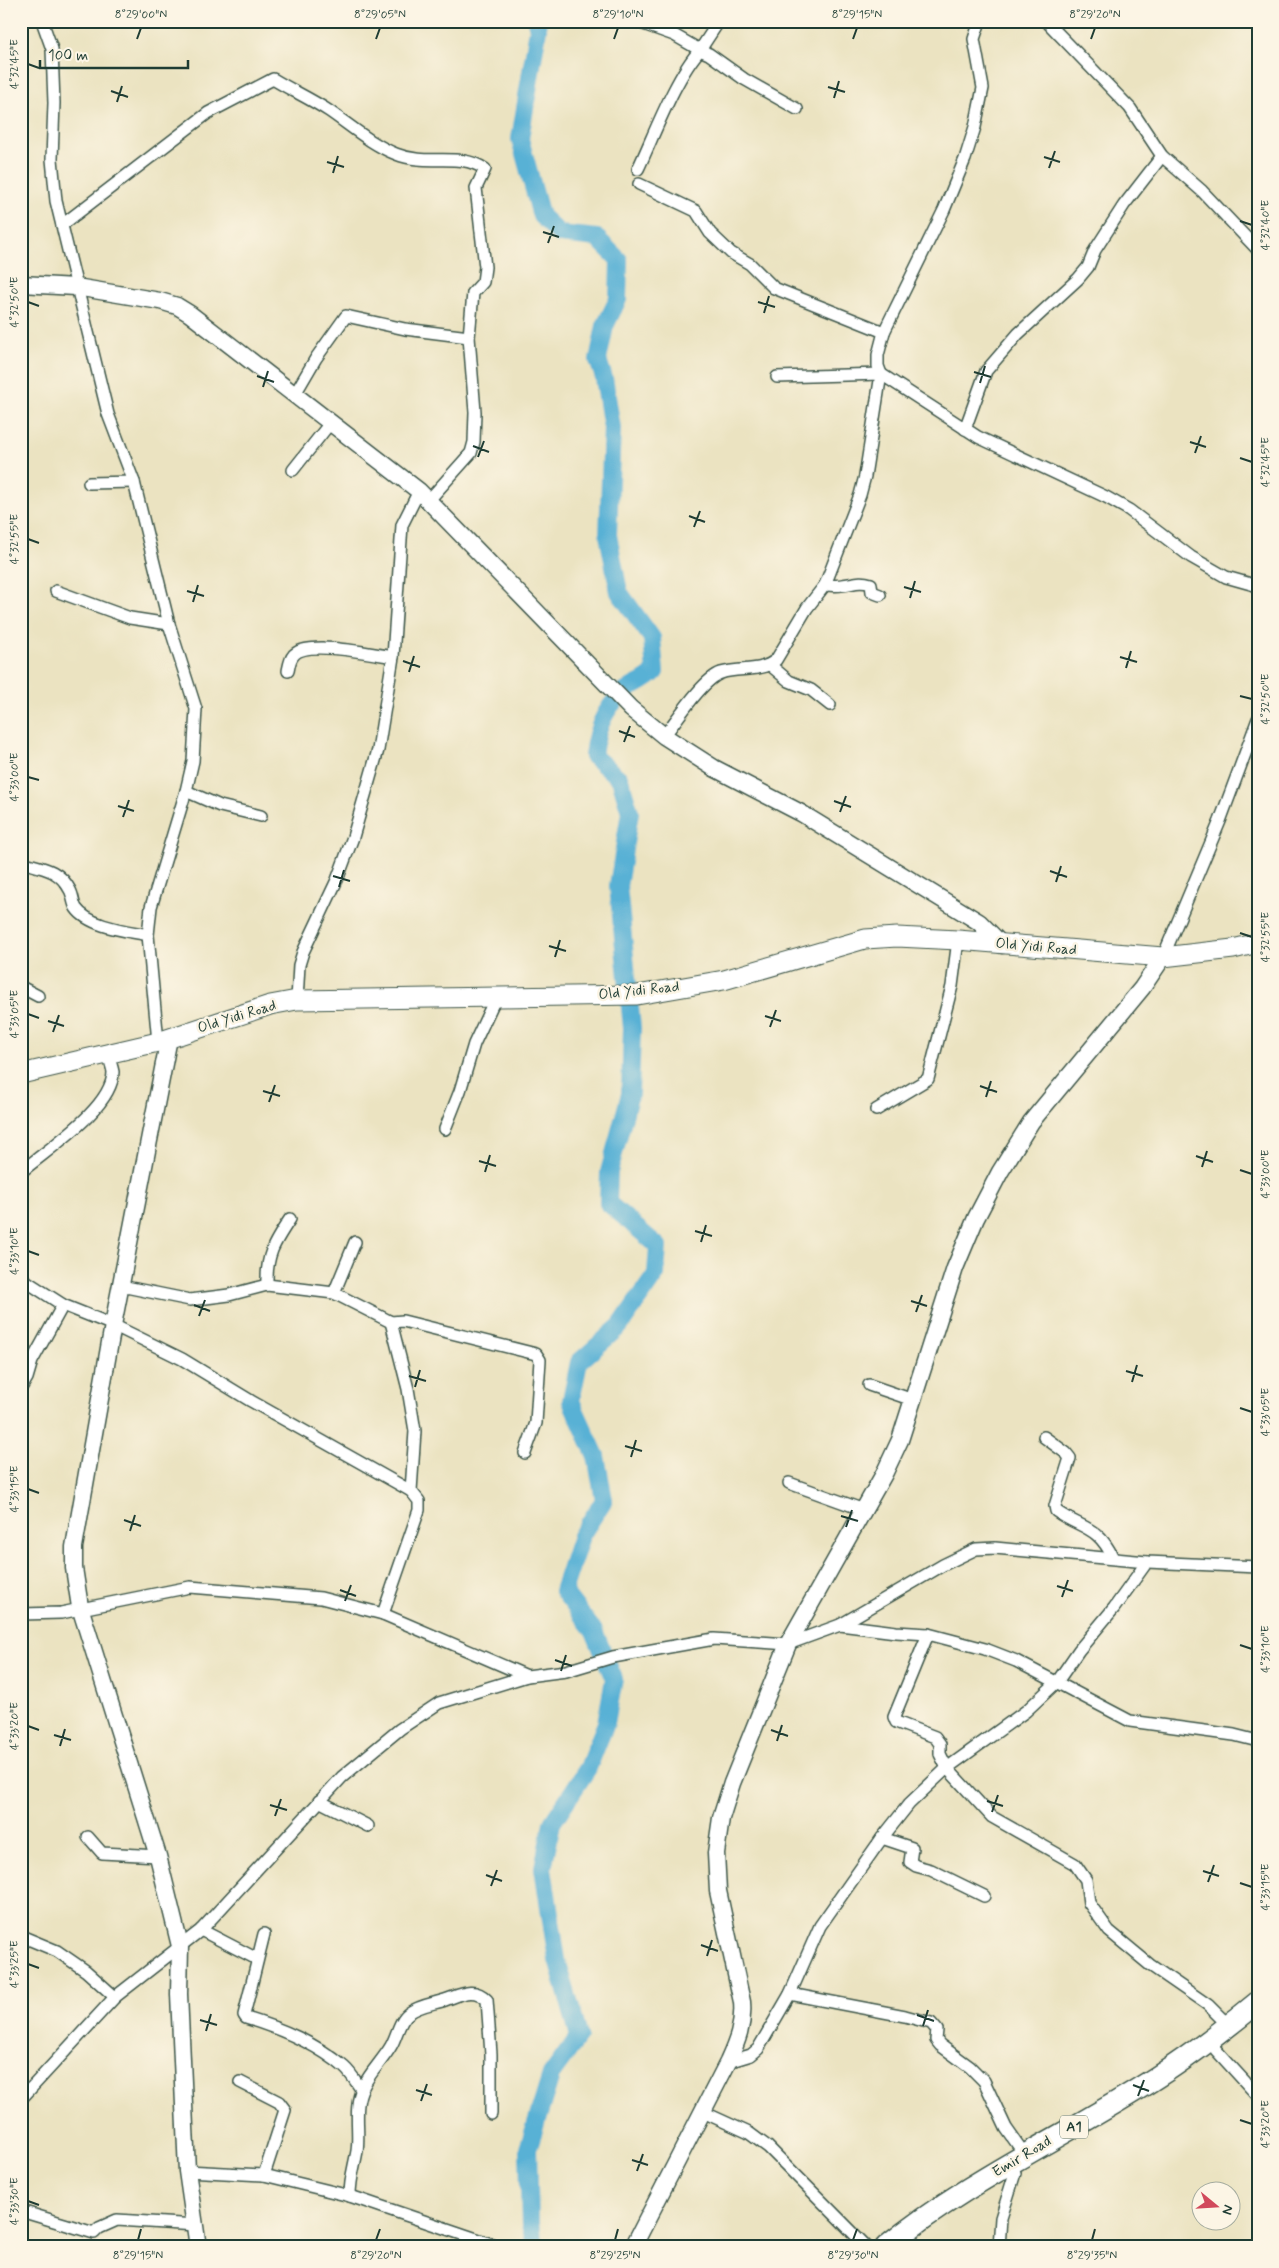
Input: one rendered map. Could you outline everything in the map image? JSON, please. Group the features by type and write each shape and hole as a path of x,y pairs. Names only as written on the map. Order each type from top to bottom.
{"highway":[{"name":"Emir Road","path":"902,2247 1020,2164 1156,2078 1229,2026 1258,2002"},
{"name":"Emir Road","path":"886,2247 946,2204 1147,2096 1216,2050 1258,2017"}],"main road":[{"name":"Old Yidi Road","path":"21,1074 164,1040 270,1005 297,1000 629,996 724,980 865,938 897,937 958,940 1163,957 1233,949 1258,943"}],"street":[{"path":"42,21 52,49 54,103 53,178 56,201 108,414 134,482 169,624 196,709 193,761 186,792 151,907 148,935 164,1040 74,1547 74,1568 80,1607 158,1856 180,1946 179,2003 187,2172 198,2247"},
{"path":"635,21 674,35 709,54 744,79 797,109"},
{"path":"638,169 679,82 719,21"},
{"path":"664,736 699,691 720,674 757,668 776,660 807,608 825,585 863,484 881,374 878,366 878,355 884,332 944,210 965,159 983,88 974,39 980,21"},
{"path":"1046,21 1130,108 1162,156 1202,191 1258,250"},
{"path":"62,225 208,113 273,79 328,111 368,139 396,154 415,160 432,162 445,159 475,162 485,169 476,188 486,267 483,282 473,293 469,338 475,412 474,442 471,452 424,496 402,525 393,657 378,750 353,838 337,880 303,952 299,965 297,1000"},
{"path":"965,430 986,371 1018,334 1078,279 1088,267 1095,250 1124,205 1162,156"},
{"path":"639,184 696,212 710,234 731,253 750,264 774,288 884,332"},
{"path":"21,284 76,286 177,306 295,394 424,496 631,709 664,736 714,768 801,813 978,922 1002,945"},
{"path":"295,394 316,358 346,316 405,329 469,338"},
{"path":"777,377 881,374 965,430 1002,450 1106,497 1129,510 1191,557 1226,576 1258,586"},
{"path":"293,470 331,422"},
{"path":"90,483 134,482"},
{"path":"825,585 843,585 859,581 866,582 871,584 872,592 880,595"},
{"path":"56,591 130,618 169,624"},
{"path":"288,671 293,655 302,649 344,650 393,657"},
{"path":"770,664 789,681 811,690 830,705"},
{"path":"633,2247 728,2062 740,2033 743,2018 742,2002 718,1891 716,1853 721,1818 732,1783 788,1644 884,1474 900,1440 955,1268 976,1218 1000,1172 1031,1122 1142,988 1163,957 1220,821 1258,720"},
{"path":"186,792 220,806 261,816"},
{"path":"21,862 57,873 70,890 77,909 88,918 105,926 148,935"},
{"path":"876,1110 928,1079 952,986 958,940"},
{"path":"21,987 38,996"},
{"path":"445,1129 460,1091 474,1044 496,997"},
{"path":"21,1172 82,1122 109,1089 113,1072 108,1053"},
{"path":"267,1284 269,1256 272,1245 290,1219"},
{"path":"334,1293 355,1242"},
{"path":"21,1278 63,1305 113,1324 182,1359 411,1490 418,1501 419,1510 383,1614"},
{"path":"121,1286 190,1300 229,1295 267,1284 334,1293 391,1322 403,1321 536,1354 540,1360 536,1423 525,1453"},
{"path":"21,1388 27,1378 32,1361 63,1305"},
{"path":"391,1322 408,1389 415,1432 411,1490"},
{"path":"870,1385 913,1400"},
{"path":"1044,1437 1070,1458 1055,1506 1056,1511 1086,1526 1097,1534 1107,1544 1113,1558"},
{"path":"789,1483 864,1510"},
{"path":"21,2099 116,1997 201,1930 342,1777 400,1729 439,1703 527,1676 566,1671 595,1664 613,1657 714,1639 788,1644 840,1625 943,1565 976,1549 995,1548 1147,1562 1258,1567"},
{"path":"728,2062 752,2055 758,2049 790,1994 820,1926 882,1838 909,1804 947,1768 1026,1711 1057,1682 1079,1650 1114,1608 1147,1562"},
{"path":"21,1614 61,1613 80,1607 190,1587 321,1598 383,1614 527,1676"},
{"path":"840,1625 928,1634 986,1649 1016,1661 1130,1721 1234,1735 1258,1741"},
{"path":"928,1634 894,1718 899,1724 935,1737 940,1744 940,1754 947,1768 992,1817 1076,1864 1086,1880 1089,1903 1109,1931 1150,1965 1208,2005 1229,2026"},
{"path":"319,1801 368,1826"},
{"path":"88,1837 102,1853 158,1856"},
{"path":"882,1838 912,1848 910,1862 916,1866 931,1870 984,1896"},
{"path":"201,1930 257,1959"},
{"path":"264,1934 244,2015 246,2018 290,2033 313,2045 346,2068 361,2089"},
{"path":"21,1936 57,1951 86,1971 116,1997"},
{"path":"350,2196 350,2177 357,2150 357,2117 361,2089 388,2050 405,2017 410,2012 431,2002 473,1992 482,1994 487,2000 491,2054 491,2114"},
{"path":"790,1994 905,2016 931,2023 937,2030 936,2040 940,2046 970,2067 984,2081 1020,2164 1001,2218 999,2247"},
{"path":"1216,2050 1258,2096"},
{"path":"240,2082 279,2102 285,2110 264,2175"},
{"path":"703,2112 749,2134 768,2147 867,2247"},
{"path":"187,2172 264,2175 350,2196 500,2247"},
{"path":"21,2211 94,2233 99,2228 117,2220 196,2225"}],"waterway":[{"path":"536,21 538,29 520,139 541,216 560,234 597,238 619,260 618,299 605,326 598,360 604,378 612,428 608,535 619,592 652,638 655,672 623,693 609,708 600,726 593,756 620,779 630,812 618,886 632,1028 630,1094 609,1172 608,1203 658,1246 656,1274 620,1326 579,1362 571,1401 596,1456 604,1500 581,1536 563,1591 594,1631 614,1679 606,1723 588,1768 552,1823 543,1868 557,1960 579,2036 551,2075 528,2149 530,2225 536,2247"}]}
